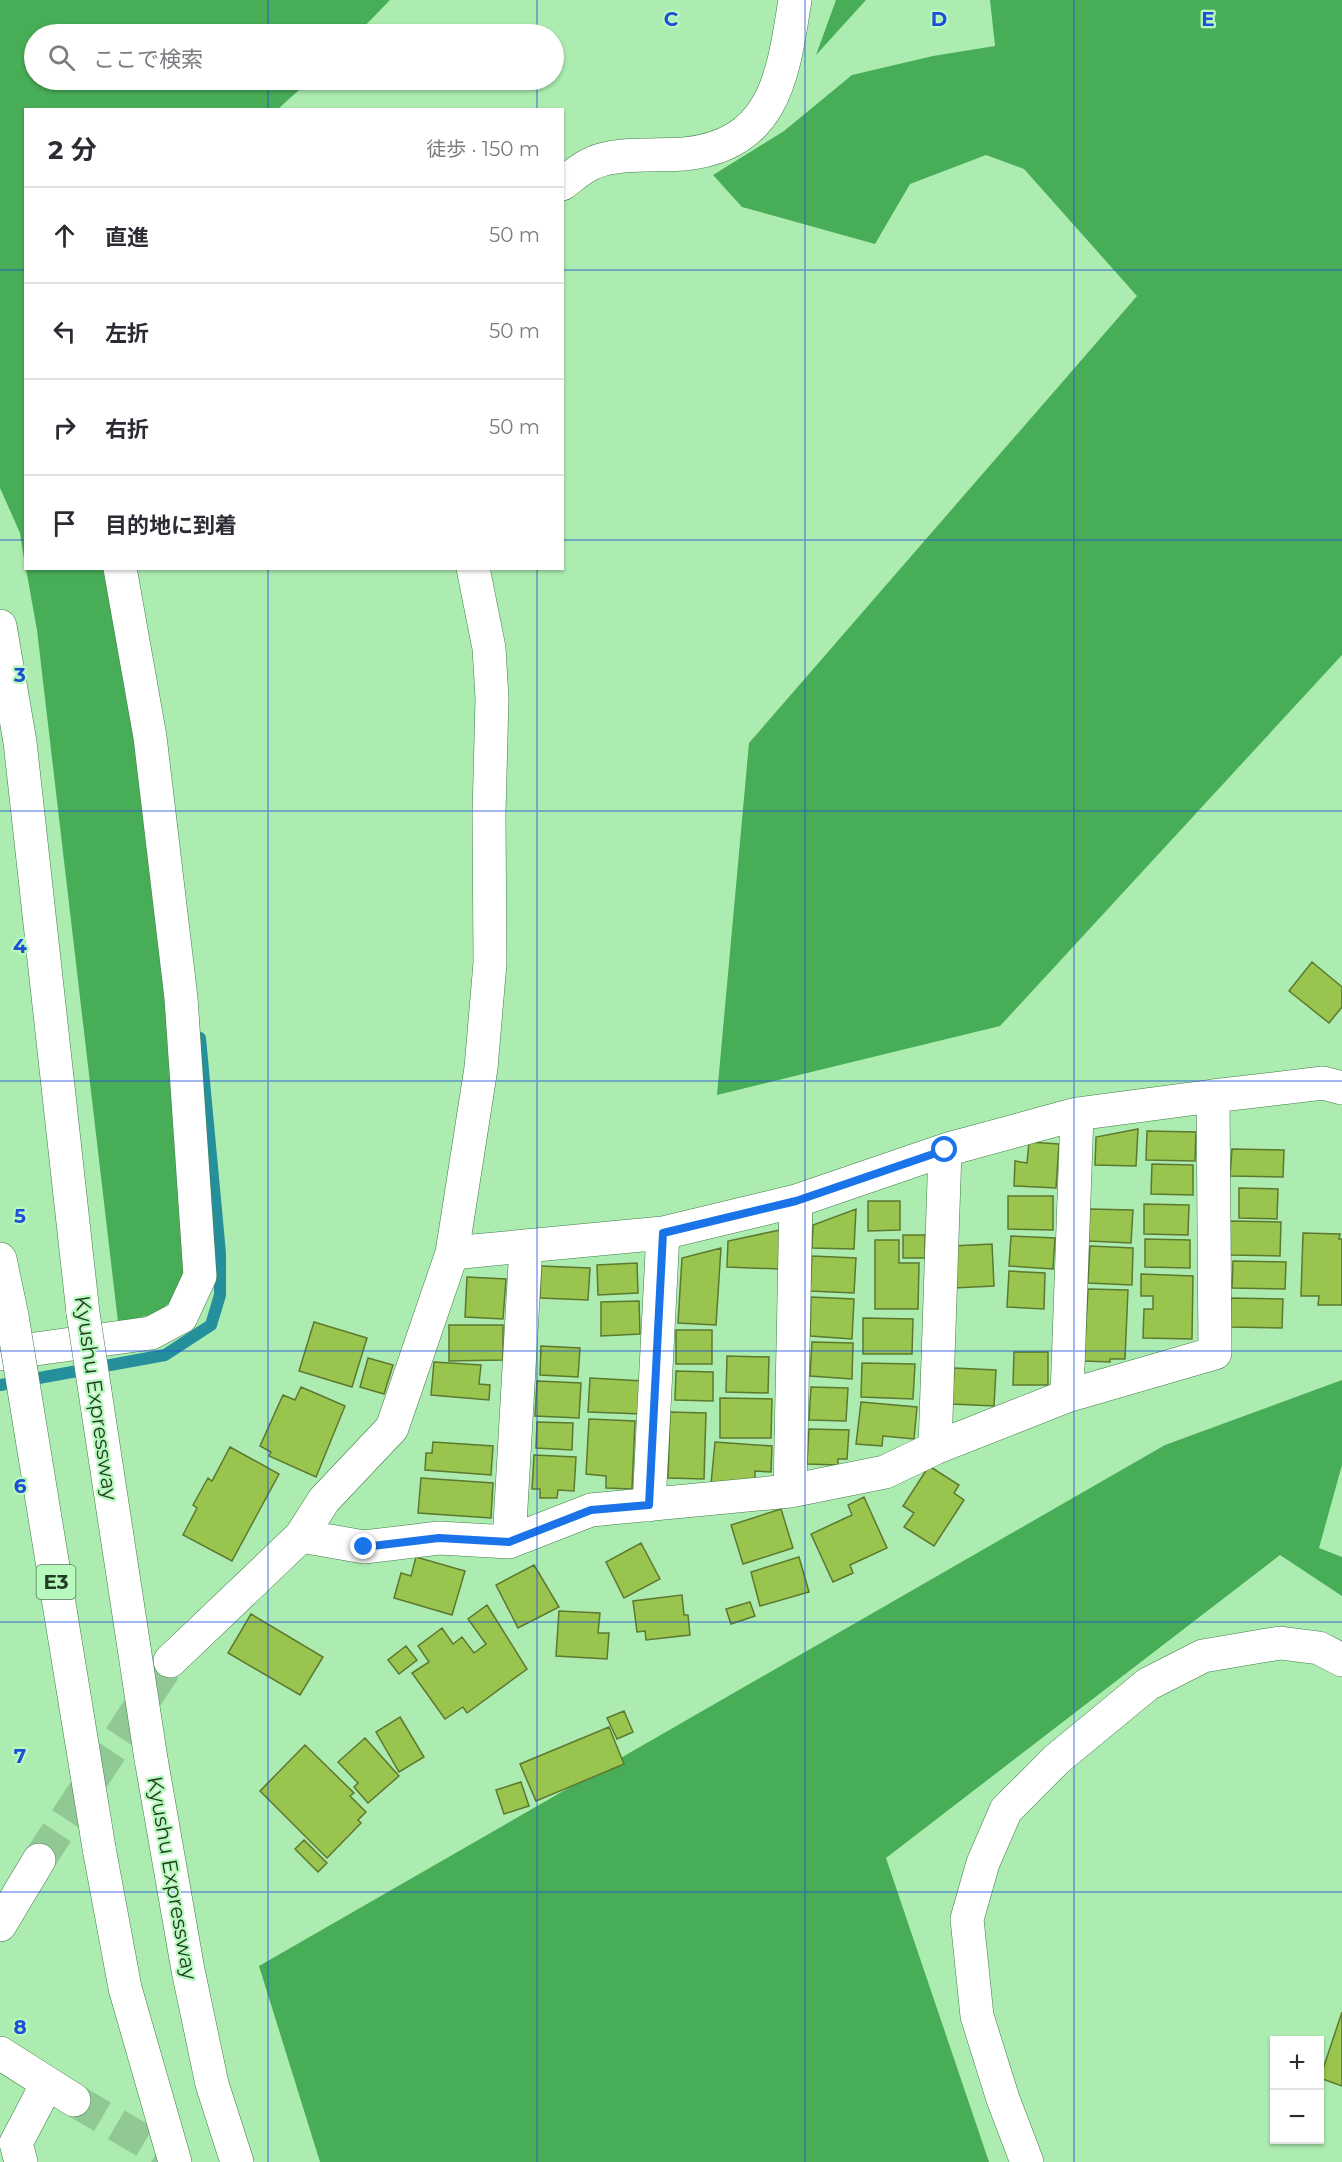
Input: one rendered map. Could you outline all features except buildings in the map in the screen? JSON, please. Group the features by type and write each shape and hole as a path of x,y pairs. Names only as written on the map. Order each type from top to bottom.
{"main road":[{"path":"564,183 593,162 637,155 709,150 745,132 768,109 784,70 795,0"},
{"path":"0,1354 152,1333 181,1317 200,1276 180,986 150,736 120,570"},
{"path":"171,1661 301,1536 324,1500 392,1428 452,1253 481,1068 490,963 489,814 492,698 489,648 473,570"},
{"name":"Kyushu Expressway","path":"0,626 20,742 82,1313 150,1759 190,1982 212,2084 237,2162"},
{"path":"452,1253 663,1233 796,1201 945,1150 1077,1114 1323,1083 1342,1088"},
{"path":"301,1536 364,1547 439,1538 509,1542 591,1510 790,1491 885,1472 934,1448 1067,1396 1215,1353 1213,1096"},
{"path":"1067,1396 1077,1114"},
{"path":"934,1448 945,1150"},
{"path":"790,1491 796,1201"},
{"path":"649,1505 663,1233"},
{"path":"509,1542 526,1246"},
{"name":"E3","path":"0,1259 12,1316 99,1848 125,1989 154,2094 176,2162"},
{"path":"1027,2162 1003,2099 977,2016 967,1919 983,1863 1006,1810 1057,1759 1148,1684 1203,1656 1280,1643 1318,1648 1342,1660"},
{"path":"0,1925 39,1860"},
{"path":"0,2053 60,2092 16,2144 21,2162"},
{"path":"154,2094 168,2162"}],"green space":[{"path":"0,0 390,0 367,24 24,24 24,90 299,90 279,108 24,108 24,559 20,533 0,488"},
{"path":"836,0 866,0 816,55"},
{"path":"990,0 1342,0 1342,655 1000,1026 717,1095 749,743 1137,296 1024,169 986,155 910,184 875,244 742,207 713,175 784,131 852,75 933,56 995,46"},
{"path":"26,570 105,570 141,774 170,995 186,1280 165,1307 142,1317 118,1322 37,630"},
{"path":"1342,1380 1342,1465 1319,1548 1342,1557 1342,1596 1280,1555 886,1858 989,2162 320,2162 259,1966 1165,1445"}],"waterway":[{"path":"0,1385 165,1355 211,1325 220,1295 220,1253 200,1038"}],"tunnel":[{"path":"39,1860 170,1661"},
{"path":"74,2100 180,2162"}],"route":[{"path":"364,1547 439,1538 509,1542 591,1510 649,1505 663,1233 796,1201 945,1150"}]}
